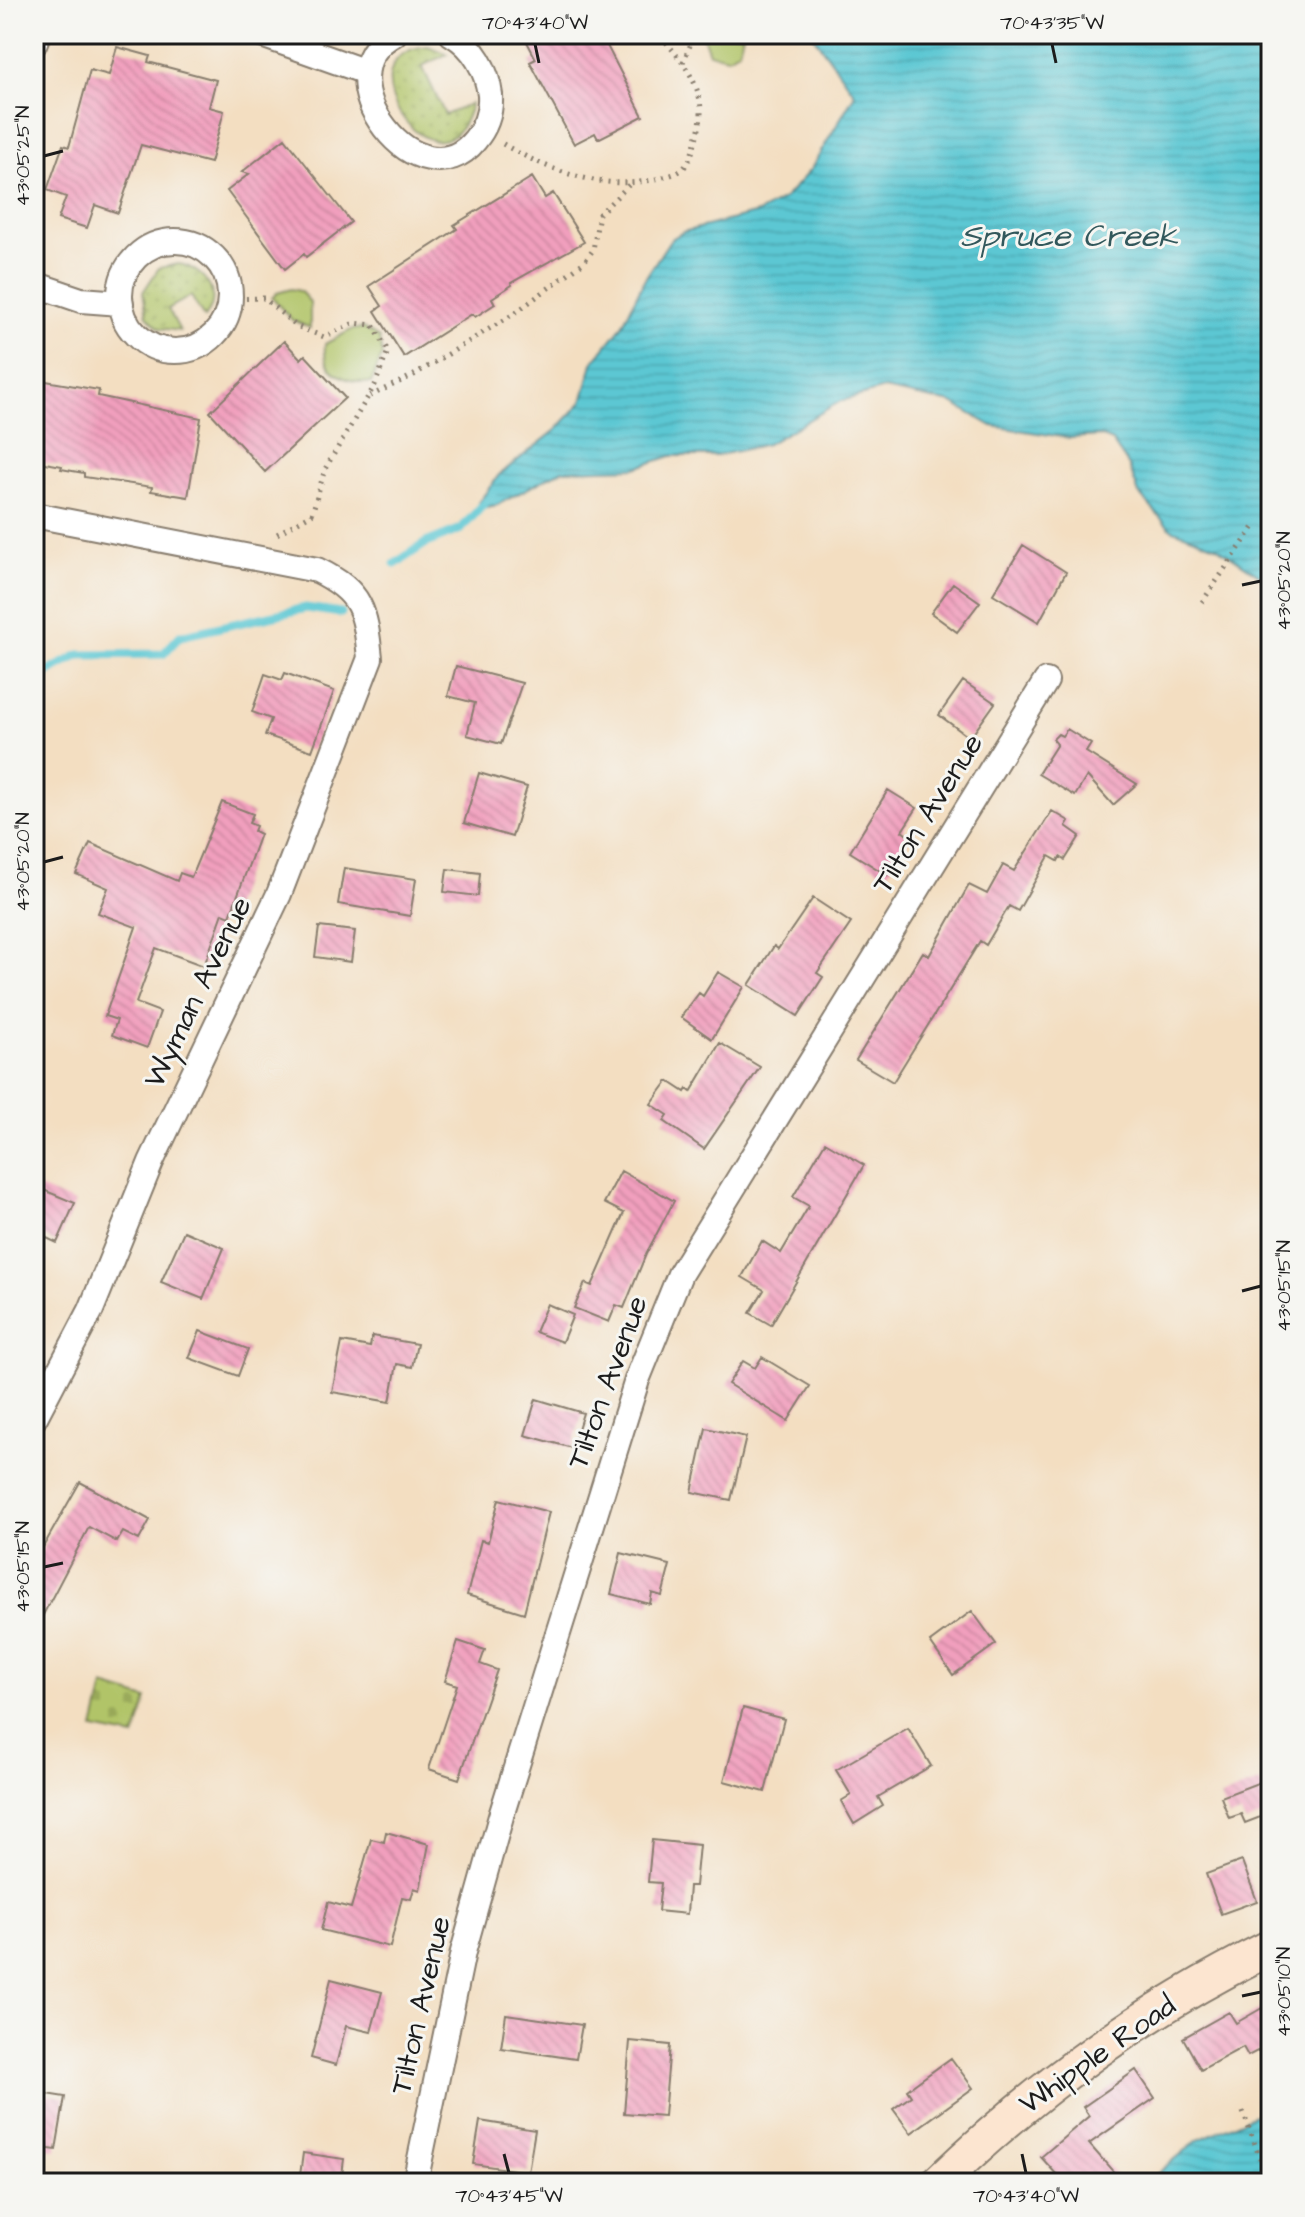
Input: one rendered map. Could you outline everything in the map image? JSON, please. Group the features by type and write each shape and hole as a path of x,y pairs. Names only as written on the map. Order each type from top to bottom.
{"main road":[{"name":"Whipple Road","path":"938,2183 1014,2111 1099,2046 1204,1982 1271,1947"}],"street":[{"path":"34,44 38,34"},
{"path":"259,34 366,72"},
{"path":"394,34 373,52 366,72 378,117 394,140 415,154 432,159 460,153 482,130 490,108 486,76 473,52 452,34"},
{"path":"177,242 201,247 211,255 226,275 230,299 226,318 213,336 195,347 176,351 160,349 137,336 130,329 121,303 124,276 141,253 165,243 177,242"},
{"path":"34,284 81,300 121,303"},
{"path":"34,515 234,551"},
{"name":"Wyman Avenue","path":"34,1419 86,1322 151,1162 279,894 370,658 366,620 346,584 289,562 234,551"},
{"name":"Tilton Avenue","path":"415,2183 463,1952 497,1829 637,1380 680,1274 1046,681"}],"path":[{"path":"482,130 532,162 570,174 619,184 677,173 687,164 703,108 699,91 683,62 659,34"},
{"path":"683,62 699,34"},
{"path":"369,396 414,375 500,322 584,262 593,250 599,214 632,183"},
{"path":"230,299 264,298 296,326 324,337 354,323 373,325 388,351 369,396 325,469 312,514 299,524 234,551"},
{"path":"1202,602 1254,527"},
{"path":"1243,2112 1269,2183"}],"green space":[{"path":"702,34 743,34 739,50 728,57 709,53"},
{"path":"428,46 447,54 422,66 445,115 471,104 457,132 439,140 420,134 403,118 392,96 390,74 401,55"},
{"path":"179,264 196,271 208,284 212,292 210,310 204,318 191,296 168,309 180,331 159,328 147,316 143,292 159,268"},
{"path":"291,289 300,291 310,302 310,328 292,320 272,298"},
{"path":"363,328 379,338 382,355 371,383 353,381 338,374 327,363 325,354 325,344 351,330"},
{"path":"104,1686 147,1699 135,1737 94,1729"}],"water":[{"name":"Spruce Creek","path":"812,34 1271,34 1271,583 1216,546 1171,529 1139,494 1129,466 1112,441 1100,436 1070,438 992,426 952,403 884,389 841,401 767,444 716,456 671,456 635,468 562,470 497,505 488,507 479,502 499,475 556,430 582,402 593,363 622,326 644,280 670,240 683,232 758,213 785,198 811,169 855,94"},
{"path":"1271,2108 1271,2183 1146,2183 1198,2140"}],"building":[{"path":"523,34 601,34 643,116 598,139 595,133 574,144 530,62 536,59"},
{"path":"117,47 150,56 148,62 216,80 209,107 224,111 210,163 141,145 118,213 95,205 87,228 58,219 66,197 47,190 63,145 69,147 90,70 109,75"},
{"path":"285,138 351,222 306,257 304,254 285,269 227,191 249,174 242,172"},
{"path":"532,177 545,198 553,193 584,242 511,283 492,298 495,304 475,317 472,314 404,357 375,311 382,306 369,286 457,229 454,225"},
{"path":"284,341 301,359 305,355 345,398 265,472 210,412"},
{"path":"34,379 99,390 98,396 201,418 188,497 151,491 152,487 84,477 84,473 34,461"},
{"path":"1023,545 1066,572 1039,622 993,594"},
{"path":"953,583 980,602 957,632 931,613"},
{"path":"456,666 522,683 501,744 467,735 475,703 448,696"},
{"path":"285,673 334,691 312,751 265,735 271,719 252,712 265,674 282,680"},
{"path":"963,681 995,703 970,738 939,715"},
{"path":"1067,729 1091,744 1086,752 1137,784 1113,805 1087,776 1075,796 1038,774 1057,744 1053,739 1058,734 1062,736"},
{"path":"479,773 527,787 512,837 464,823"},
{"path":"888,790 917,808 902,831 910,837 887,875 850,852"},
{"path":"222,802 253,814 249,823 256,826 254,831 260,834 230,916 223,913 204,966 156,948 136,1003 160,1012 147,1048 112,1035 117,1020 105,1016 136,927 98,913 108,888 76,874 90,843 177,881 180,873 191,877"},
{"path":"1052,811 1069,821 1066,826 1080,836 1065,860 1060,857 1058,861 1049,856 1018,911 1009,906 986,945 980,941 893,1082 856,1060 923,952 929,956 969,885 987,894 1003,865 1014,871"},
{"path":"344,868 416,879 410,916 338,904"},
{"path":"447,869 480,873 478,896 444,892"},
{"path":"813,898 851,923 817,973 823,977 798,1016 749,985 774,946 778,949"},
{"path":"319,927 355,931 351,962 315,957"},
{"path":"718,972 744,987 712,1039 681,1017 699,993 703,996"},
{"path":"720,1043 760,1067 704,1149 664,1121 668,1115 651,1104 668,1081 685,1092 687,1089 691,1092"},
{"path":"825,1142 864,1165 771,1325 750,1313 764,1290 742,1277 762,1241 781,1253 809,1206 793,1197"},
{"path":"621,1171 674,1201 646,1254 624,1308 616,1305 609,1322 574,1308 585,1283 592,1286 624,1213 604,1203"},
{"path":"34,1186 75,1203 57,1243 34,1232"},
{"path":"184,1231 224,1248 203,1299 161,1282"},
{"path":"547,1304 573,1315 562,1342 535,1332"},
{"path":"200,1331 248,1349 238,1376 189,1358"},
{"path":"372,1336 417,1344 412,1367 397,1364 390,1402 332,1392 342,1342 370,1347"},
{"path":"762,1357 810,1386 788,1421 728,1384 743,1361 755,1368"},
{"path":"536,1399 583,1413 572,1448 525,1435"},
{"path":"706,1428 746,1437 731,1500 692,1492"},
{"path":"80,1482 150,1520 139,1540 123,1532 117,1542 89,1527 34,1632 34,1563"},
{"path":"499,1499 549,1512 524,1613 467,1595 481,1540 488,1542"},
{"path":"621,1553 670,1565 662,1596 652,1593 650,1604 611,1594"},
{"path":"972,1611 996,1644 953,1675 930,1642"},
{"path":"458,1641 485,1650 480,1664 497,1670 459,1779 429,1769 457,1685 445,1681"},
{"path":"743,1708 784,1719 765,1792 724,1781"},
{"path":"908,1728 931,1766 878,1797 883,1806 854,1824 841,1801 851,1795 836,1770"},
{"path":"1260,1782 1271,1813 1245,1823 1241,1814 1229,1818 1221,1797"},
{"path":"386,1832 429,1844 420,1890 414,1888 411,1899 402,1897 390,1947 321,1930 328,1902 351,1908 371,1839 384,1842"},
{"path":"652,1840 699,1845 695,1886 689,1886 687,1914 658,1911 661,1883 648,1882"},
{"path":"1242,1861 1257,1901 1221,1914 1206,1874"},
{"path":"331,1979 382,1992 371,2032 346,2026 336,2065 311,2058"},
{"path":"1262,2008 1271,2024 1271,2044 1248,2056 1243,2047 1201,2070 1183,2038 1229,2012 1236,2023"},
{"path":"506,2014 582,2025 576,2059 501,2048"},
{"path":"630,2041 670,2045 664,2116 624,2113"},
{"path":"951,2058 973,2088 911,2133 893,2109 911,2096 907,2090"},
{"path":"1136,2070 1155,2098 1089,2144 1123,2183 1064,2183 1041,2157 1089,2116 1083,2107"},
{"path":"34,2092 65,2097 56,2150 34,2147"},
{"path":"480,2121 535,2130 528,2172 473,2164"},
{"path":"303,2153 344,2159 341,2183 299,2183"}],"waterway":[{"path":"395,564 426,543 461,529 492,495"},
{"path":"34,680 79,655 163,654 180,636 306,608 341,613"}]}
